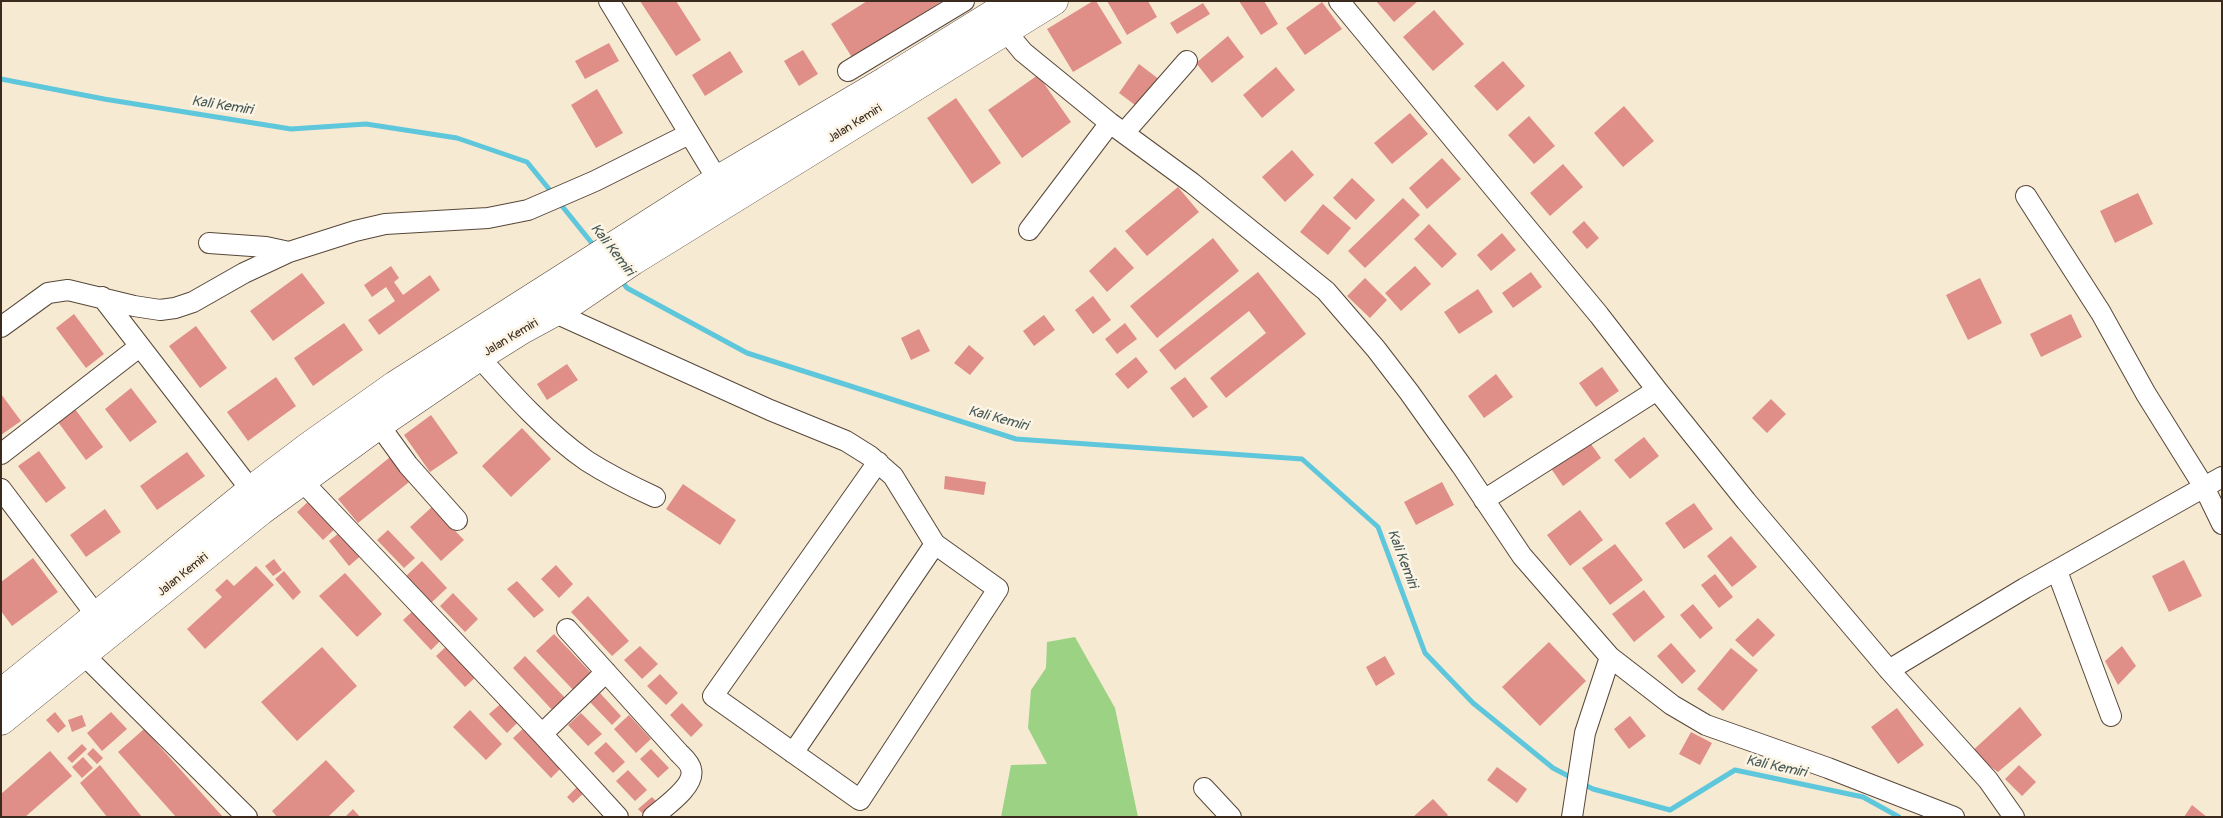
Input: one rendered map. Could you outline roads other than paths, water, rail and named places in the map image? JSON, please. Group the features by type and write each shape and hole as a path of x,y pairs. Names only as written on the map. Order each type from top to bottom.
{"highway":[{"name":"Jalan Kemiri","path":"1,721 261,511 628,251 724,191 885,81 1003,16 1054,1"},
{"name":"Jalan Kemiri","path":"1,693 182,548 251,490 395,385 560,300"}],"street":[{"path":"609,1 724,191"},
{"path":"848,71 964,1"},
{"path":"1339,1 1889,670 1988,780 2014,817"},
{"path":"1003,16 1023,52 1117,128 1192,183 1302,270 1344,310 1409,392 1461,465 1507,536 1533,570 1610,657 1672,704 1706,725 1828,768 1954,817"},
{"path":"1029,230 1117,128 1187,61"},
{"path":"1,327 48,293 68,290 134,306 160,310 176,308 193,302 244,273 289,252 322,240 385,224 488,218 528,210 624,167 689,134"},
{"path":"2026,196 2101,313 2146,394 2204,487 2222,524"},
{"path":"208,244 266,247 289,252"},
{"path":"102,297 251,490"},
{"path":"560,300 770,410 846,441 878,462 893,476 935,544 998,589 860,800 713,696 878,462"},
{"path":"1,454 139,346"},
{"path":"479,358 559,439 586,460 618,480 655,497"},
{"path":"1484,500 1657,390"},
{"path":"379,426 408,465 457,520"},
{"path":"1889,670 2057,571 2222,478"},
{"path":"302,481 542,734 618,817"},
{"path":"1,489 96,615"},
{"path":"793,753 935,544"},
{"path":"2057,571 2111,716"},
{"path":"567,629 679,753 691,769 691,777 687,786 653,817"},
{"path":"84,655 247,817"},
{"path":"1573,811 1585,733 1610,657"},
{"path":"542,734 606,672"},
{"path":"1204,788 1231,817"}],"waterway":[{"name":"Kali Kemiri","path":"1,79 104,99 291,129 366,124 457,138 527,162 553,194"},
{"name":"Kali Kemiri","path":"558,201 595,247"},
{"name":"Kali Kemiri","path":"620,279 627,288 747,353 1016,439 1302,459 1378,527 1425,653 1473,703 1553,768 1574,779"},
{"name":"Kali Kemiri","path":"1581,783 1593,789 1670,810 1735,770 1863,797 1899,817"}]}
